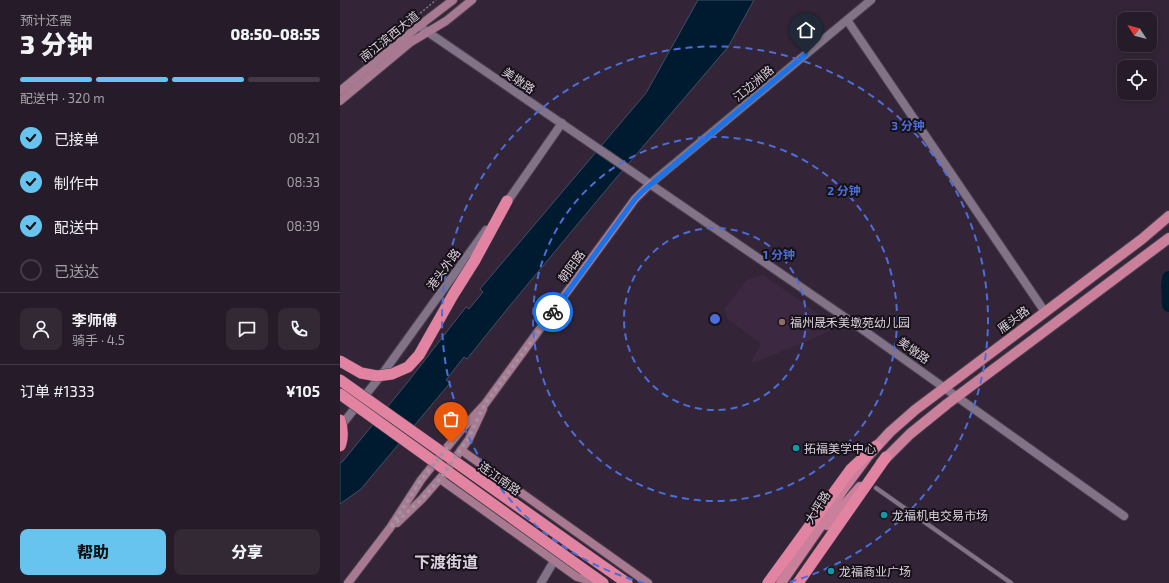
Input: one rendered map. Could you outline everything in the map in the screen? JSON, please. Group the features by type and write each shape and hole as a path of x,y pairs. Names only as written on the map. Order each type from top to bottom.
{"highway":[{"path":"340,361 361,372 377,376 392,374 408,367 419,355 453,295 476,260 507,202"},
{"name":"连江南路","path":"340,380 627,583"},
{"name":"连江南路","path":"340,394 603,583"},
{"path":"340,420 342,423 342,441 340,446"},
{"path":"768,583 851,469 876,446"},
{"path":"798,583 886,457"}],"main road":[{"name":"南江滨西大道","path":"340,91 453,0"},
{"name":"南江滨西大道","path":"340,101 411,42 446,21 472,0"},
{"name":"朝阳路","path":"348,583 390,528 421,480 464,426 485,404 635,199 650,184"},
{"name":"雁头路","path":"876,446 900,422 1142,239 1169,216"},
{"path":"886,457 910,434 958,396 1169,238"},
{"name":"朝阳路","path":"390,528 422,499 440,479 461,450 477,424 485,404"},
{"name":"大坪路","path":"781,583 820,527 842,491 876,446"},
{"path":"461,450 648,583"},
{"name":"大坪路","path":"785,583 824,529 886,457"},
{"path":"463,496 462,488 477,467 484,466"},
{"path":"440,479 577,577 598,583"}],"street":[{"name":"江边洲路","path":"650,184 871,0"},
{"path":"847,20 1045,312"},
{"name":"美墩路","path":"419,26 562,122 958,396 1124,516"},
{"name":"港头外路","path":"340,427 383,373 507,202 562,122"},
{"path":"541,583 554,560"}],"lane":[{"path":"876,488 1011,583"}],"path":[{"path":"358,65 436,0"}],"shaded area":[{"name":"福州晟禾美墩苑幼儿园","path":"763,275 837,327 810,340 750,364 761,344 727,318 725,308 747,280"}],"water":[{"path":"698,0 754,0 728,47 611,184 467,359 464,357 446,380 450,383 361,489 340,504 340,463 407,383 466,307 469,309 483,292 480,289 646,93"}],"waterway":[{"path":"1169,278 1169,305"}],"way so far":[{"path":"451,443 421,480 390,528 422,499 440,479 468,439 477,424 485,404 553,312"}],"place":[{"name":"福州晟禾美墩苑幼儿园","path":"782,322"},
{"name":"拓福美学中心","path":"796,448"},
{"name":"龙福机电交易市场","path":"884,515"},
{"name":"龙福商业广场","path":"831,571"}],"district":[{"name":"下渡街道","path":"446,561"}],"route":[{"path":"553,312 635,199 650,184 806,54"}]}
